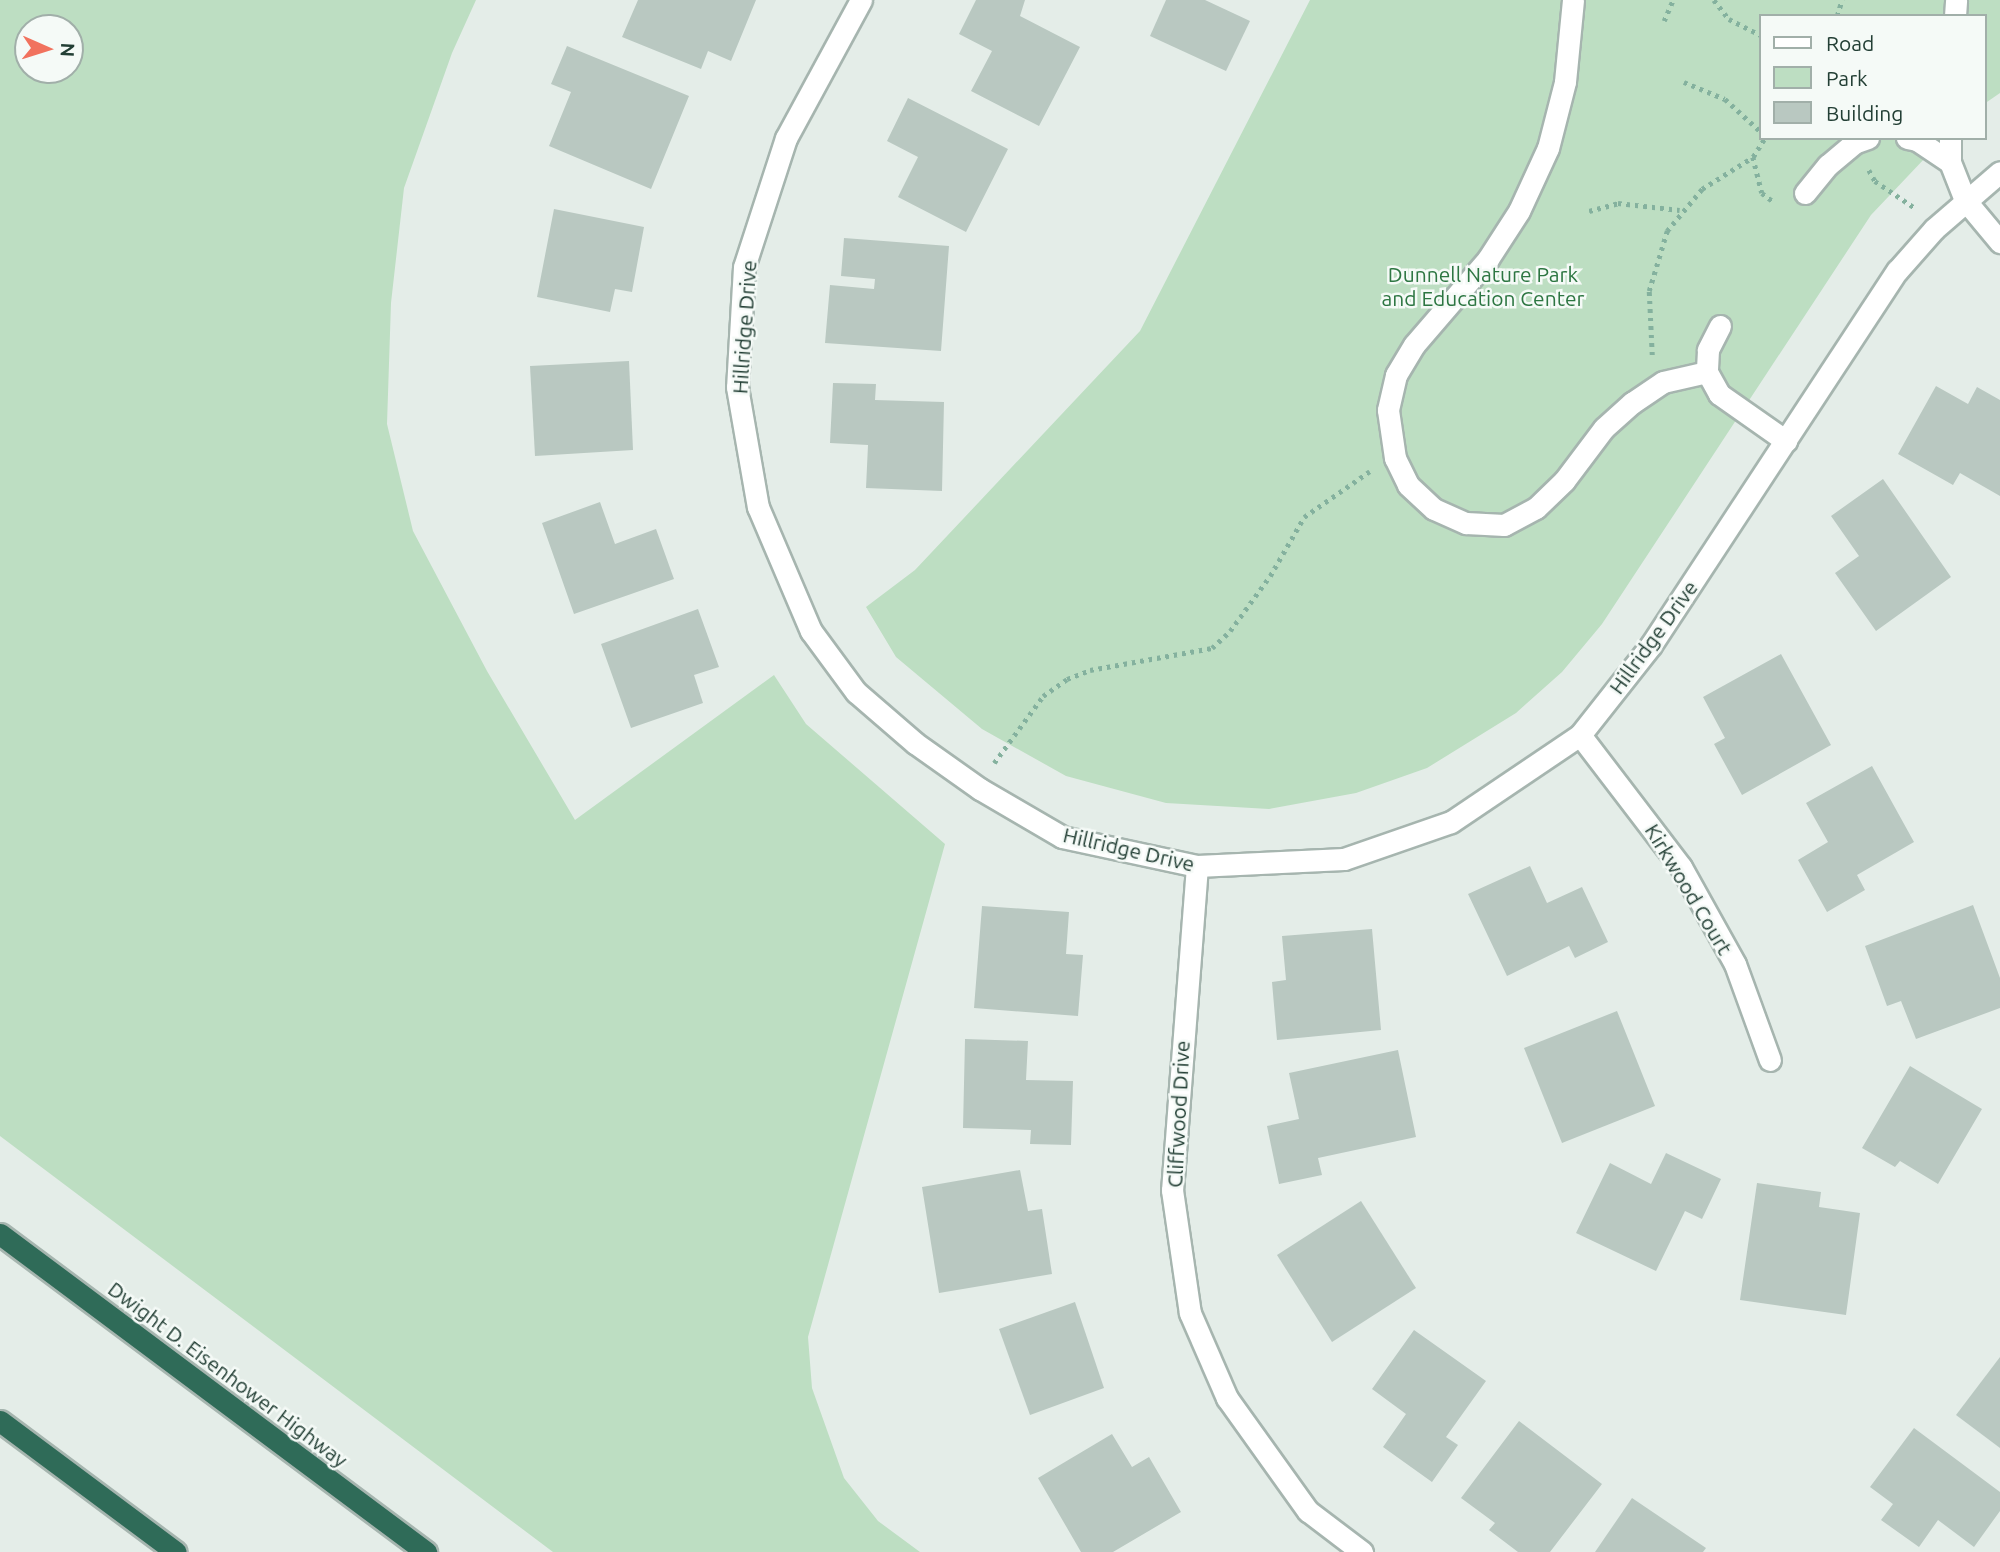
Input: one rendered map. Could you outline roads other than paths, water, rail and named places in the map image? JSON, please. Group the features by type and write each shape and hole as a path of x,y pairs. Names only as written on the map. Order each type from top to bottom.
{"highway":[{"name":"Dwight D. Eisenhower Highway","path":"0,1234 426,1552"},
{"path":"0,1420 176,1552"}],"street":[{"name":"Hillridge Drive","path":"861,0 786,138 744,267 737,387 758,507 811,631 856,692 980,789 1062,837 1197,866 1344,859 1392,843 1451,822 1580,735 1651,645 1897,271 1934,229 2000,172"},
{"path":"1573,0 1565,82 1548,148 1519,211 1488,259 1414,345 1396,375 1388,410 1395,458 1408,485 1434,509 1466,523 1504,525 1536,508 1564,481 1604,428 1664,382 1707,372"},
{"path":"1917,140 1950,162"},
{"path":"1950,140 1950,162 1965,200 2000,242"},
{"path":"1805,193 1861,141"},
{"path":"1720,326 1708,350 1707,372 1719,394 1786,441"},
{"name":"Kirkwood Court","path":"1580,735 1618,778 1681,867 1735,964 1770,1060"},
{"name":"Cliffwood Drive","path":"1197,866 1172,1190 1190,1312 1227,1398 1308,1511 1362,1552"}],"park label":[{"name":"Dunnell Nature Park and Education Center","path":"1483,286"}]}
